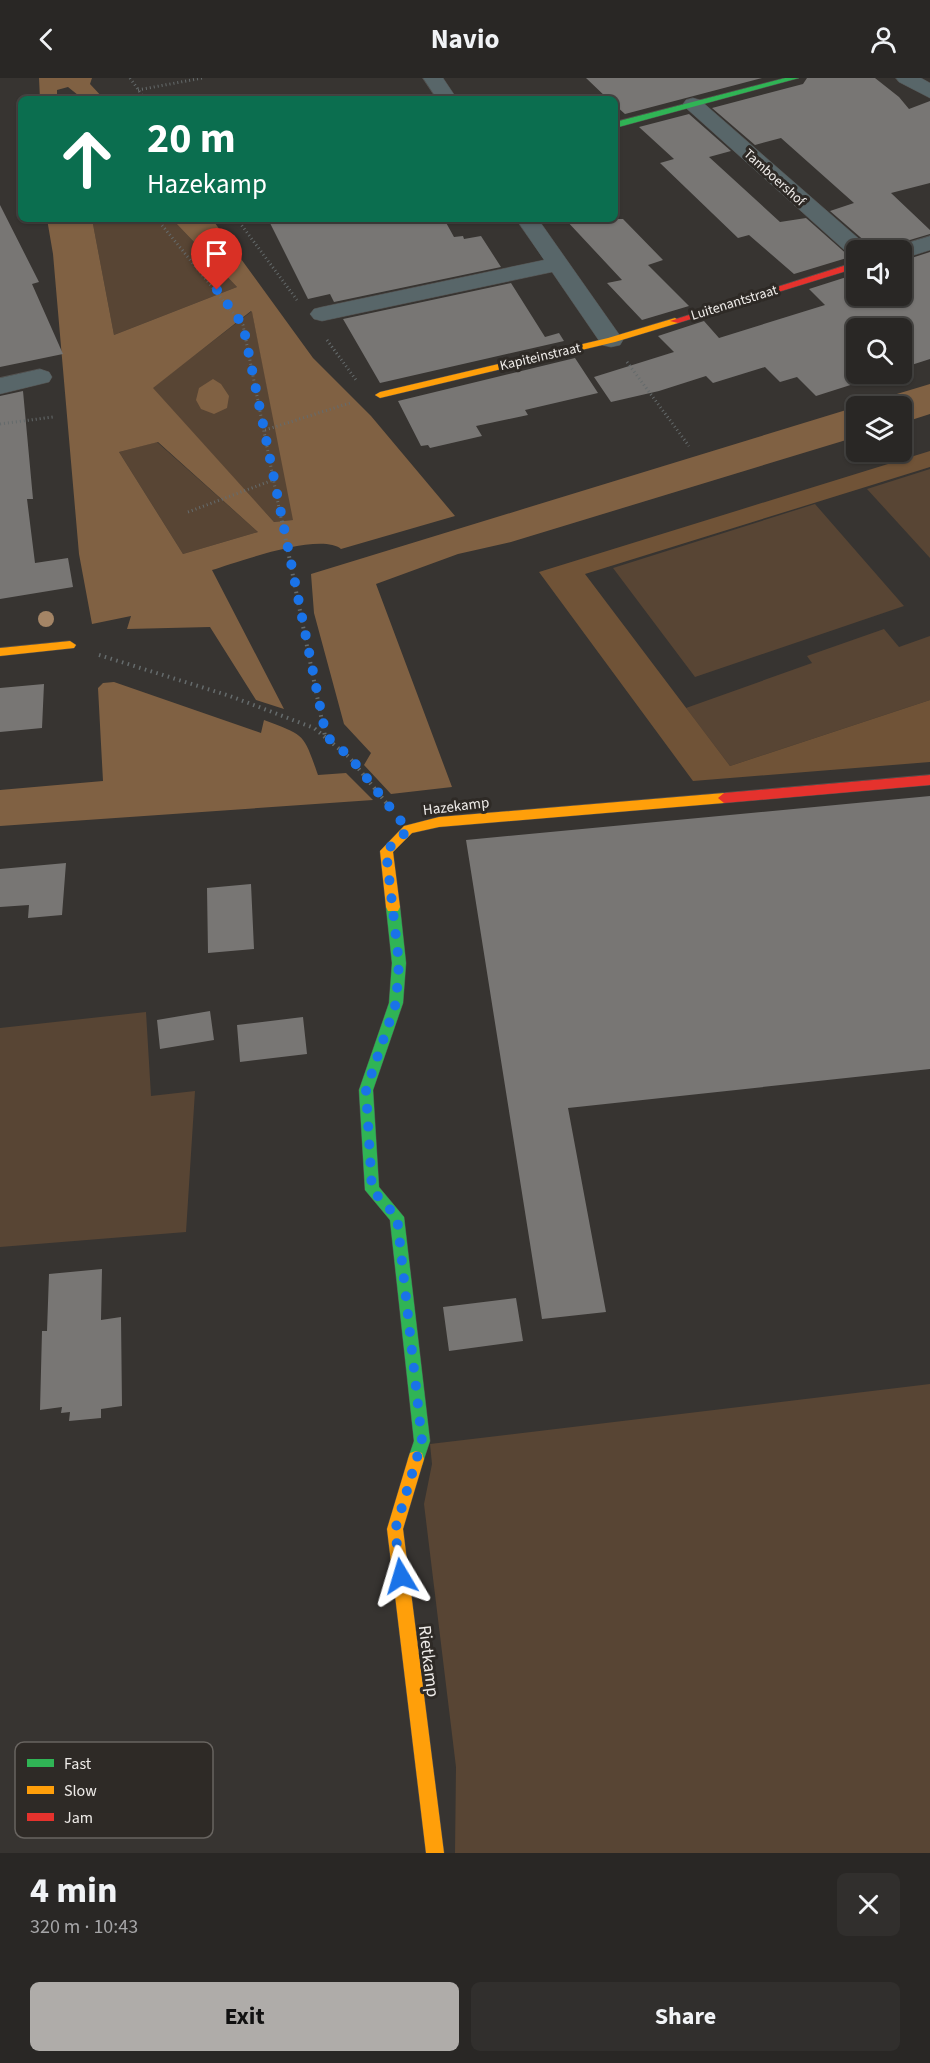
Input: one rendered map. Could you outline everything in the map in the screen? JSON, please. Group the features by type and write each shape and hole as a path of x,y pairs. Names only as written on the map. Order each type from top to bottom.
{"street":[{"path":"433,78 445,96"},
{"path":"618,124 795,78"},
{"path":"906,78 930,92"},
{"name":"Tamboershof","path":"693,104 847,240"},
{"path":"529,222 611,340"},
{"path":"912,249 930,243"},
{"path":"322,314 557,264"},
{"name":"Luitenantstraat","path":"611,340 846,268"},
{"name":"Kapiteinstraat","path":"380,395 611,340"},
{"path":"0,386 40,377"},
{"path":"0,652 70,645"},
{"name":"Hazekamp","path":"422,1441 397,1217 372,1190 366,1090 396,1003 399,963 386,851 408,830 439,822 930,780"},
{"name":"Rietkamp","path":"422,1441 395,1530 435,1853"}],"path":[{"path":"130,78 143,96"},
{"path":"138,90 202,78"},
{"path":"160,222 243,325 326,736"},
{"path":"611,340 688,446"},
{"path":"265,430 358,401"},
{"path":"0,424 53,417"},
{"path":"188,512 273,480"},
{"path":"70,645 230,696 314,728 350,757 408,830"}],"shaded area":[{"path":"39,78 92,78 90,84 101,96 79,96 68,87 57,90 57,96 40,96"},
{"path":"48,222 93,222 114,335 237,287 175,222 214,222 313,358 371,416 455,516 341,549 316,544 298,546 259,555 212,570 284,709 256,700 210,627 127,629 131,616 92,624 79,554 53,254","holes":["252,312 293,520 274,522 153,388","158,442 258,532 183,554 119,452"]},
{"path":"93,222 175,222 237,287 114,335"},
{"path":"252,311 294,520 274,522 152,388"},
{"path":"213,379 221,384 229,396 227,408 214,414 201,409 196,400 199,388"},
{"path":"930,384 930,414 912,420 912,396 890,396"},
{"path":"846,410 846,440 511,542 458,554 376,584 452,787 391,794 364,765 371,753 344,724 314,613 311,574"},
{"path":"157,442 258,532 183,554 119,452"},
{"path":"930,451 930,467 585,574 730,766 930,700 930,762 693,781 539,572 894,462 912,462 912,457"},
{"path":"930,469 930,558 867,489"},
{"path":"815,504 904,606 695,677 613,568"},
{"path":"884,629 899,647 930,636 930,700 730,766 686,708 812,663 807,656"},
{"path":"114,682 261,733 264,720 288,729 296,733 305,743 318,775 346,773 373,800 0,826 0,790 103,781 98,688 103,683"},
{"path":"146,1012 151,1096 195,1091 186,1232 0,1247 0,1028"},
{"path":"930,1384 930,1853 455,1853 456,1767 424,1504 432,1464 430,1444"}],"building":[{"path":"586,78 762,78 625,114 618,108 618,96 605,96"},
{"path":"807,78 875,78 899,97 909,109 930,101 930,183 891,193 930,230 930,234 910,240 864,240 830,211 854,203 781,138 755,145 712,108 803,84"},
{"path":"689,114 731,151 709,157 780,222 806,218 846,253 846,258 794,274 749,235 738,238 660,163 674,159 639,127"},
{"path":"0,205 39,282 32,284 63,354 0,367"},
{"path":"618,219 623,219 663,260 648,265 689,306 642,320 607,283 622,280 568,222 618,222"},
{"path":"270,222 446,222 454,237 463,236 464,239 481,236 501,267 334,302 330,294 308,299"},
{"path":"930,252 930,359 912,365 912,318 846,318 846,384 854,384 816,396 797,377 780,382 765,367 713,383 706,376 659,391 611,402 594,377 674,352 658,336 704,321 719,338 825,305 809,289 846,277 846,306 912,306 912,258"},
{"path":"511,283 545,337 559,333 564,341 380,383 343,319"},
{"path":"575,358 598,393 525,410 528,415 476,426 482,436 430,448 428,445 421,446 398,401"},
{"path":"23,391 33,499 27,499 35,563 68,558 73,587 0,599 0,396"},
{"path":"44,684 42,728 0,732 0,688"},
{"path":"930,796 930,1069 568,1108 606,1312 542,1319 466,840"},
{"path":"66,863 62,915 28,918 29,905 0,907 0,869"},
{"path":"251,884 254,949 208,953 207,888"},
{"path":"210,1011 214,1040 160,1049 157,1020"},
{"path":"303,1017 307,1054 240,1062 237,1025"},
{"path":"102,1269 101,1320 121,1317 122,1406 101,1409 101,1418 69,1421 70,1412 61,1413 62,1407 40,1410 42,1331 47,1331 49,1274"},
{"path":"516,1298 523,1341 449,1351 443,1307"}],"traffic: fast":[{"path":"618,124 795,78"},
{"path":"393,907 399,963 396,1003 366,1090 372,1190 397,1217 422,1441 416,1459"}],"traffic: slow":[{"path":"380,395 611,340 675,321"},
{"path":"0,652 70,645"},
{"path":"393,907 386,851 408,829 439,822 724,798"},
{"path":"416,1459 395,1529 435,1853"}],"traffic: jam":[{"path":"675,321 846,268"},
{"path":"724,798 930,780"}],"route":[{"path":"217,290 243,325 326,736 350,757 408,830 386,851 399,963 396,1003 366,1090 372,1190 397,1217 422,1441 395,1530 401,1576"}]}
